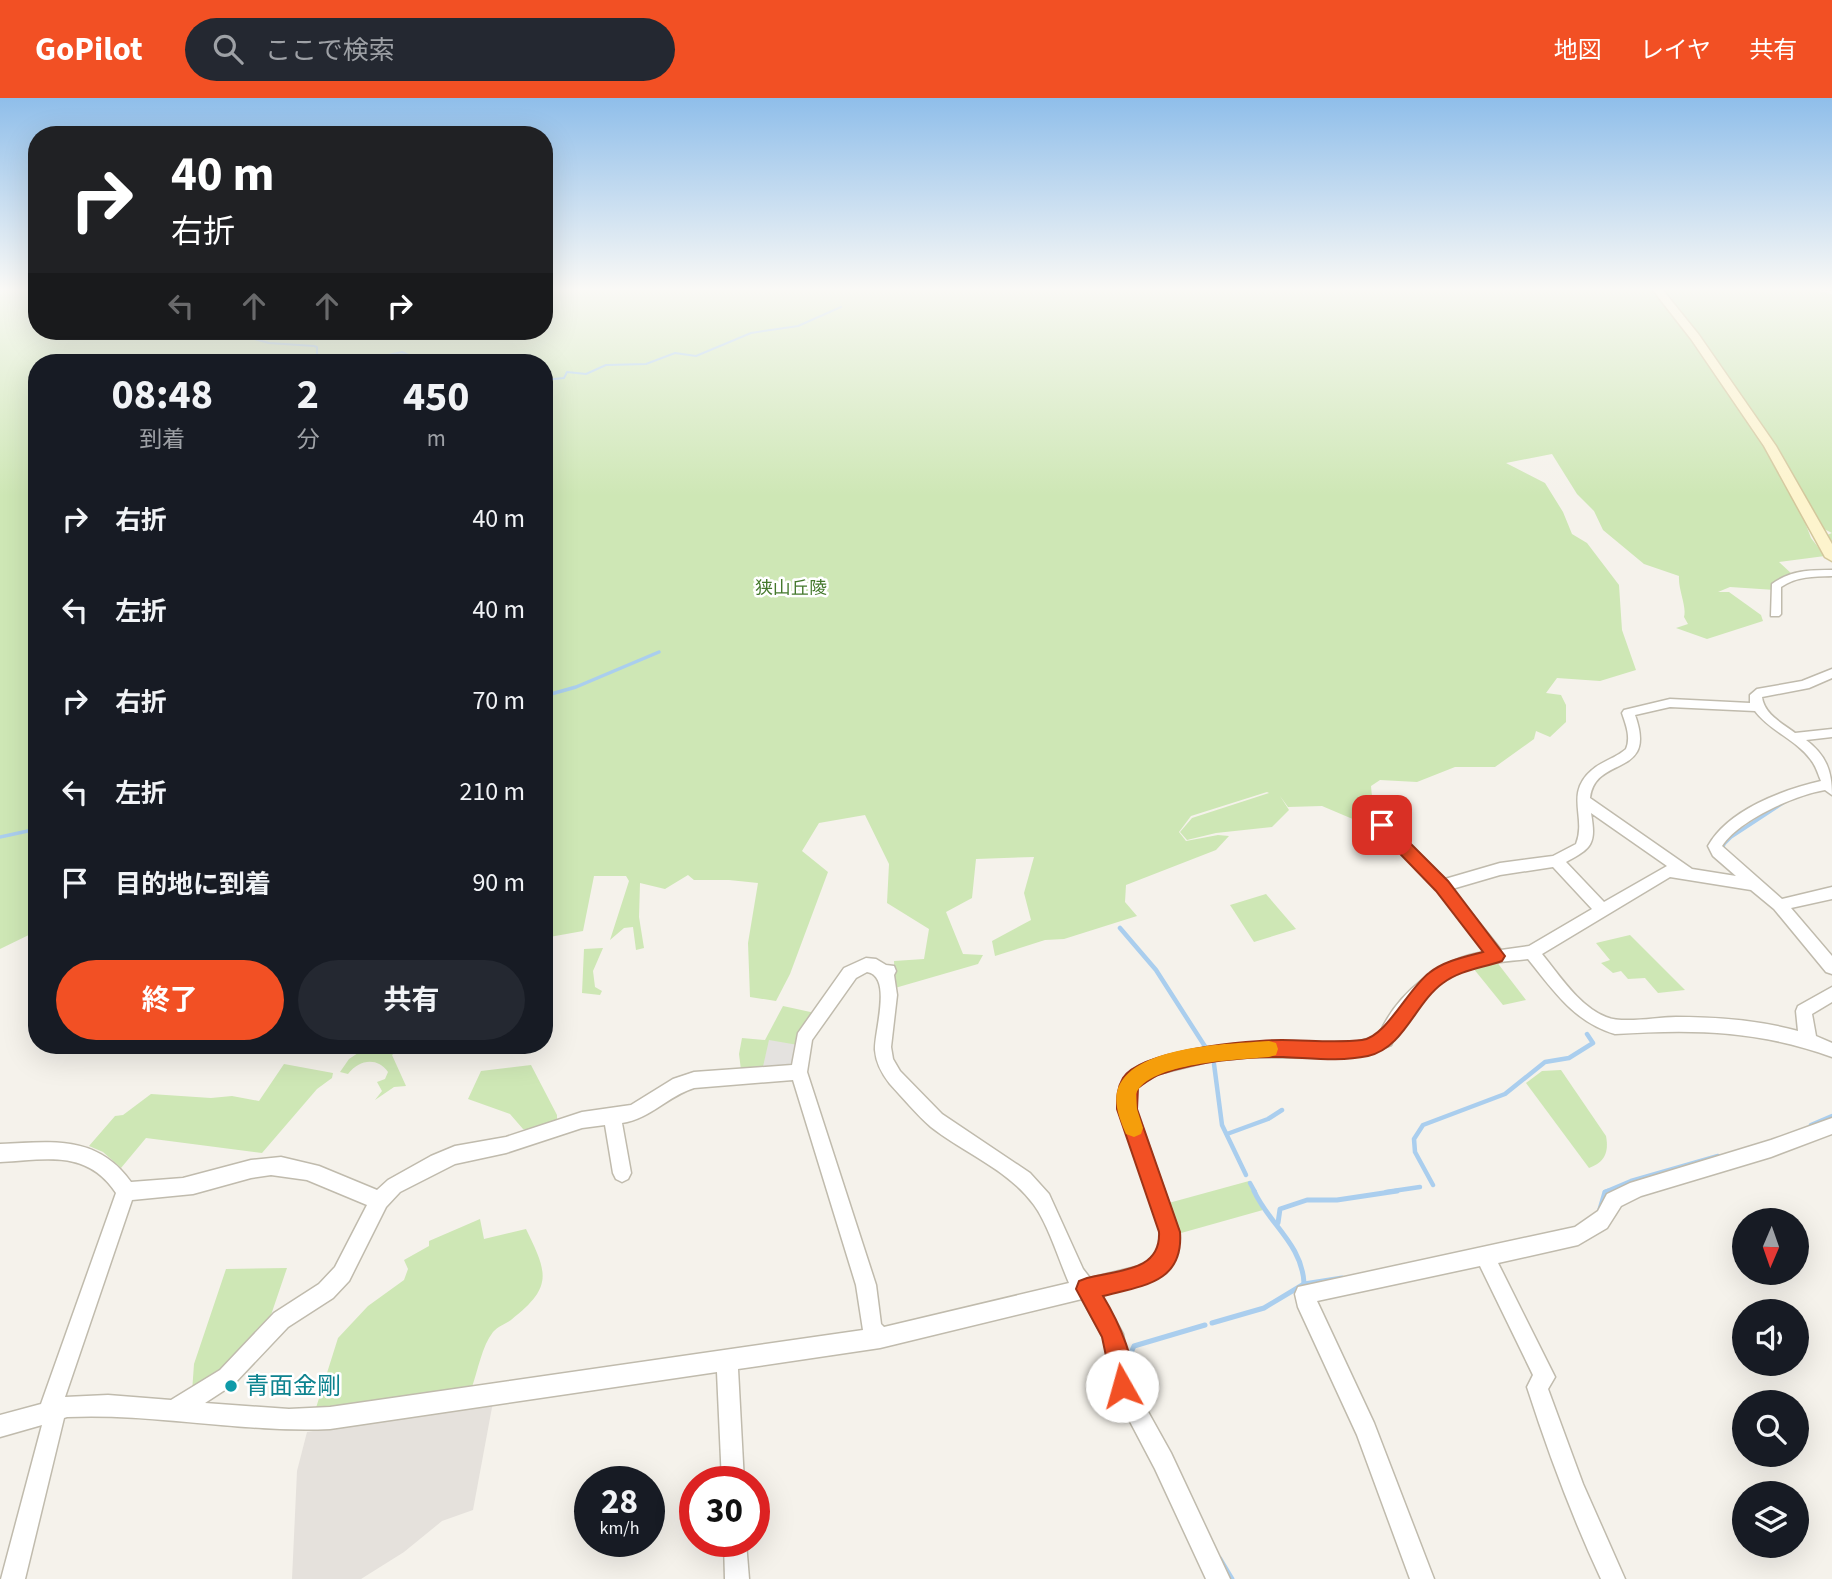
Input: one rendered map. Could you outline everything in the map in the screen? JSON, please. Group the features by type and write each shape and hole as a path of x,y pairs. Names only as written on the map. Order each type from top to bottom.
{"street":[{"path":"1710,358 1770,446 1832,557"},
{"path":"1775,614 1776,586 1787,578 1832,573"},
{"path":"1832,673 1805,685 1756,695 1757,707 1822,763 1830,787 1816,785 1787,795 1774,805 1745,818 1716,841 1715,846 1751,884 1779,905 1832,967"},
{"path":"1442,886 1500,869 1556,861 1576,853 1585,843 1587,833 1584,789 1597,773 1630,755 1635,749 1637,740 1628,713 1670,703 1757,707"},
{"path":"1794,737 1832,733"},
{"path":"1584,801 1693,876"},
{"path":"1382,825 1442,886 1496,956"},
{"path":"1556,861 1604,911"},
{"path":"0,1426 53,1411 108,1405 289,1420 330,1418 880,1338 1148,1274 1162,1265 1171,1246 1170,1232 1127,1109 1126,1094 1131,1082 1139,1075 1154,1067 1211,1054 1279,1048 1335,1051 1369,1047 1385,1040 1414,998 1436,978 1454,967 1496,956 1532,952 1668,870 1751,884"},
{"path":"1779,905 1832,893"},
{"path":"1532,952 1585,1016 1601,1025 1615,1027 1707,1024 1809,1040 1832,1050"},
{"path":"880,1338 872,1329 866,1285 799,1072 804,1038 850,973 856,967 866,965 876,966 887,973 889,995 883,1047 885,1061 894,1076 936,1120 1034,1188 1042,1200 1076,1276 1087,1289 1113,1334 1122,1386 1163,1461 1218,1579"},
{"path":"1809,1040 1804,1012 1832,994"},
{"path":"174,1410 227,1377 281,1320 326,1291 342,1274 379,1201 394,1186 437,1161 506,1145 582,1120 634,1113 679,1084 694,1080 799,1072"},
{"path":"612,1117 622,1173"},
{"path":"1422,1579 1366,1431 1308,1307 1305,1294 1578,1236 1598,1225 1609,1214 1614,1200 1624,1194 1660,1181 1788,1145 1832,1126"},
{"path":"0,1153 81,1152 104,1161 119,1177 126,1191 53,1411 13,1579"},
{"path":"126,1191 161,1190 200,1184 261,1167 281,1166 334,1181 379,1201"},
{"path":"1485,1257 1545,1377 1537,1387 1549,1426 1569,1483 1613,1579"},
{"path":"727,1360 732,1466"},
{"path":"736,1557 737,1579"}],"shaded area":[{"path":"769,1040 798,1045 795,1064 790,1069 762,1071"},
{"path":"493,1402 473,1510 442,1521 404,1552 361,1579 292,1579 297,1471 307,1432"}],"green space":[{"name":"狭山丘陵","path":"0,358 28,358 28,935 0,949"},
{"name":"狭山丘陵","path":"553,358 1832,358 1832,533 1824,529 1820,522 1803,517 1811,538 1825,556 1779,562 1793,575 1775,590 1730,587 1718,592 1729,592 1761,615 1763,621 1707,639 1676,628 1688,624 1684,617 1679,576 1644,564 1603,530 1594,511 1577,494 1552,454 1506,463 1545,483 1563,512 1572,534 1587,543 1619,585 1622,630 1636,670 1600,681 1557,678 1546,693 1561,695 1566,705 1566,722 1550,737 1536,731 1534,739 1495,767 1455,767 1417,782 1380,780 1371,786 1374,819 1355,820 1322,806 1288,807 1280,796 1289,810 1272,827 1216,833 1187,840 1180,832 1192,818 1269,793 1267,792 1191,816 1179,832 1186,841 1218,835 1229,836 1216,850 1126,885 1125,902 1137,916 1064,939 1045,940 995,956 992,941 1031,920 1024,893 1034,857 976,859 972,898 946,912 963,954 983,955 978,964 895,988 894,961 924,959 929,929 887,903 889,864 865,815 819,823 802,851 828,872 790,974 776,1001 750,997 748,943 758,883 694,880 688,875 665,889 640,883 639,917 644,948 636,950 633,927 624,928 610,940 629,881 626,876 594,876 583,931 553,936"},
{"path":"1266,894 1296,929 1254,942 1230,905"},
{"path":"1630,935 1685,990 1658,993 1645,978 1628,979 1621,971 1613,973 1601,963 1610,960 1596,943"},
{"path":"603,948 593,971 595,987 602,991 600,995 582,993 584,949"},
{"path":"1496,961 1526,1000 1503,1005 1473,968"},
{"path":"783,1006 815,1013 795,1046 778,1062 767,1067 741,1070 739,1054 742,1038 765,1040"},
{"path":"356,1054 393,1054 406,1086 394,1087 375,1100 382,1091 377,1082 385,1079 388,1072 379,1064 368,1062 357,1065 348,1074 340,1072 349,1059"},
{"path":"284,1064 333,1073 332,1078 317,1089 262,1153 146,1138 121,1168 103,1152 89,1146 115,1116 123,1115 151,1094 211,1098 232,1096 259,1101"},
{"path":"531,1065 557,1115 557,1121 529,1130 523,1129 510,1114 468,1099 481,1071"},
{"path":"1561,1070 1606,1136 1605,1156 1589,1168 1526,1083 1542,1071"},
{"path":"1249,1181 1263,1210 1174,1235 1165,1204"},
{"path":"480,1219 484,1239 526,1229 539,1258 542,1279 534,1298 489,1338 472,1387 315,1411 338,1338 368,1306 404,1280 408,1269 404,1260 429,1246 429,1241"},
{"path":"287,1268 271,1315 273,1317 235,1363 192,1392 194,1364 226,1269"}],"waterway":[{"path":"553,379 564,378 567,372 586,374 606,365 646,364 662,358"},
{"path":"553,693 576,687 659,652"},
{"path":"1722,851 1724,844 1731,837 1789,799"},
{"path":"0,837 28,831"},
{"path":"1120,928 1156,970 1206,1048"},
{"path":"1433,1185 1415,1152 1414,1139 1423,1125 1505,1094 1545,1062 1569,1058 1593,1043 1587,1034"},
{"path":"1214,1064 1222,1125 1246,1175"},
{"path":"1227,1134 1268,1119 1282,1110"},
{"path":"1811,1125 1832,1116"},
{"path":"1605,1192 1631,1181 1718,1156"},
{"path":"1250,1183 1255,1192"},
{"path":"1386,1192 1420,1187"},
{"path":"1254,1191 1291,1245 1302,1269 1304,1283"},
{"path":"1278,1223 1280,1209 1307,1200 1337,1200 1397,1191"},
{"path":"1600,1209 1605,1192"},
{"path":"1212,1323 1264,1308 1304,1284 1342,1278"},
{"path":"1130,1373 1129,1357 1134,1346 1205,1325"},
{"path":"1220,1559 1232,1579"}],"slow traffic":[{"path":"1134,1128 1127,1109 1126,1094 1131,1082 1139,1075 1154,1067 1211,1054 1269,1049"}],"place":[{"name":"青面金剛","path":"231,1386"}],"route":[{"path":"1122,1386 1113,1334 1087,1289 1148,1274 1162,1265 1171,1246 1170,1232 1127,1109 1126,1094 1131,1082 1154,1067 1211,1054 1279,1048 1335,1051 1369,1047 1385,1040 1390,1028 1414,998 1436,978 1454,967 1496,956 1442,886 1382,825"}]}
